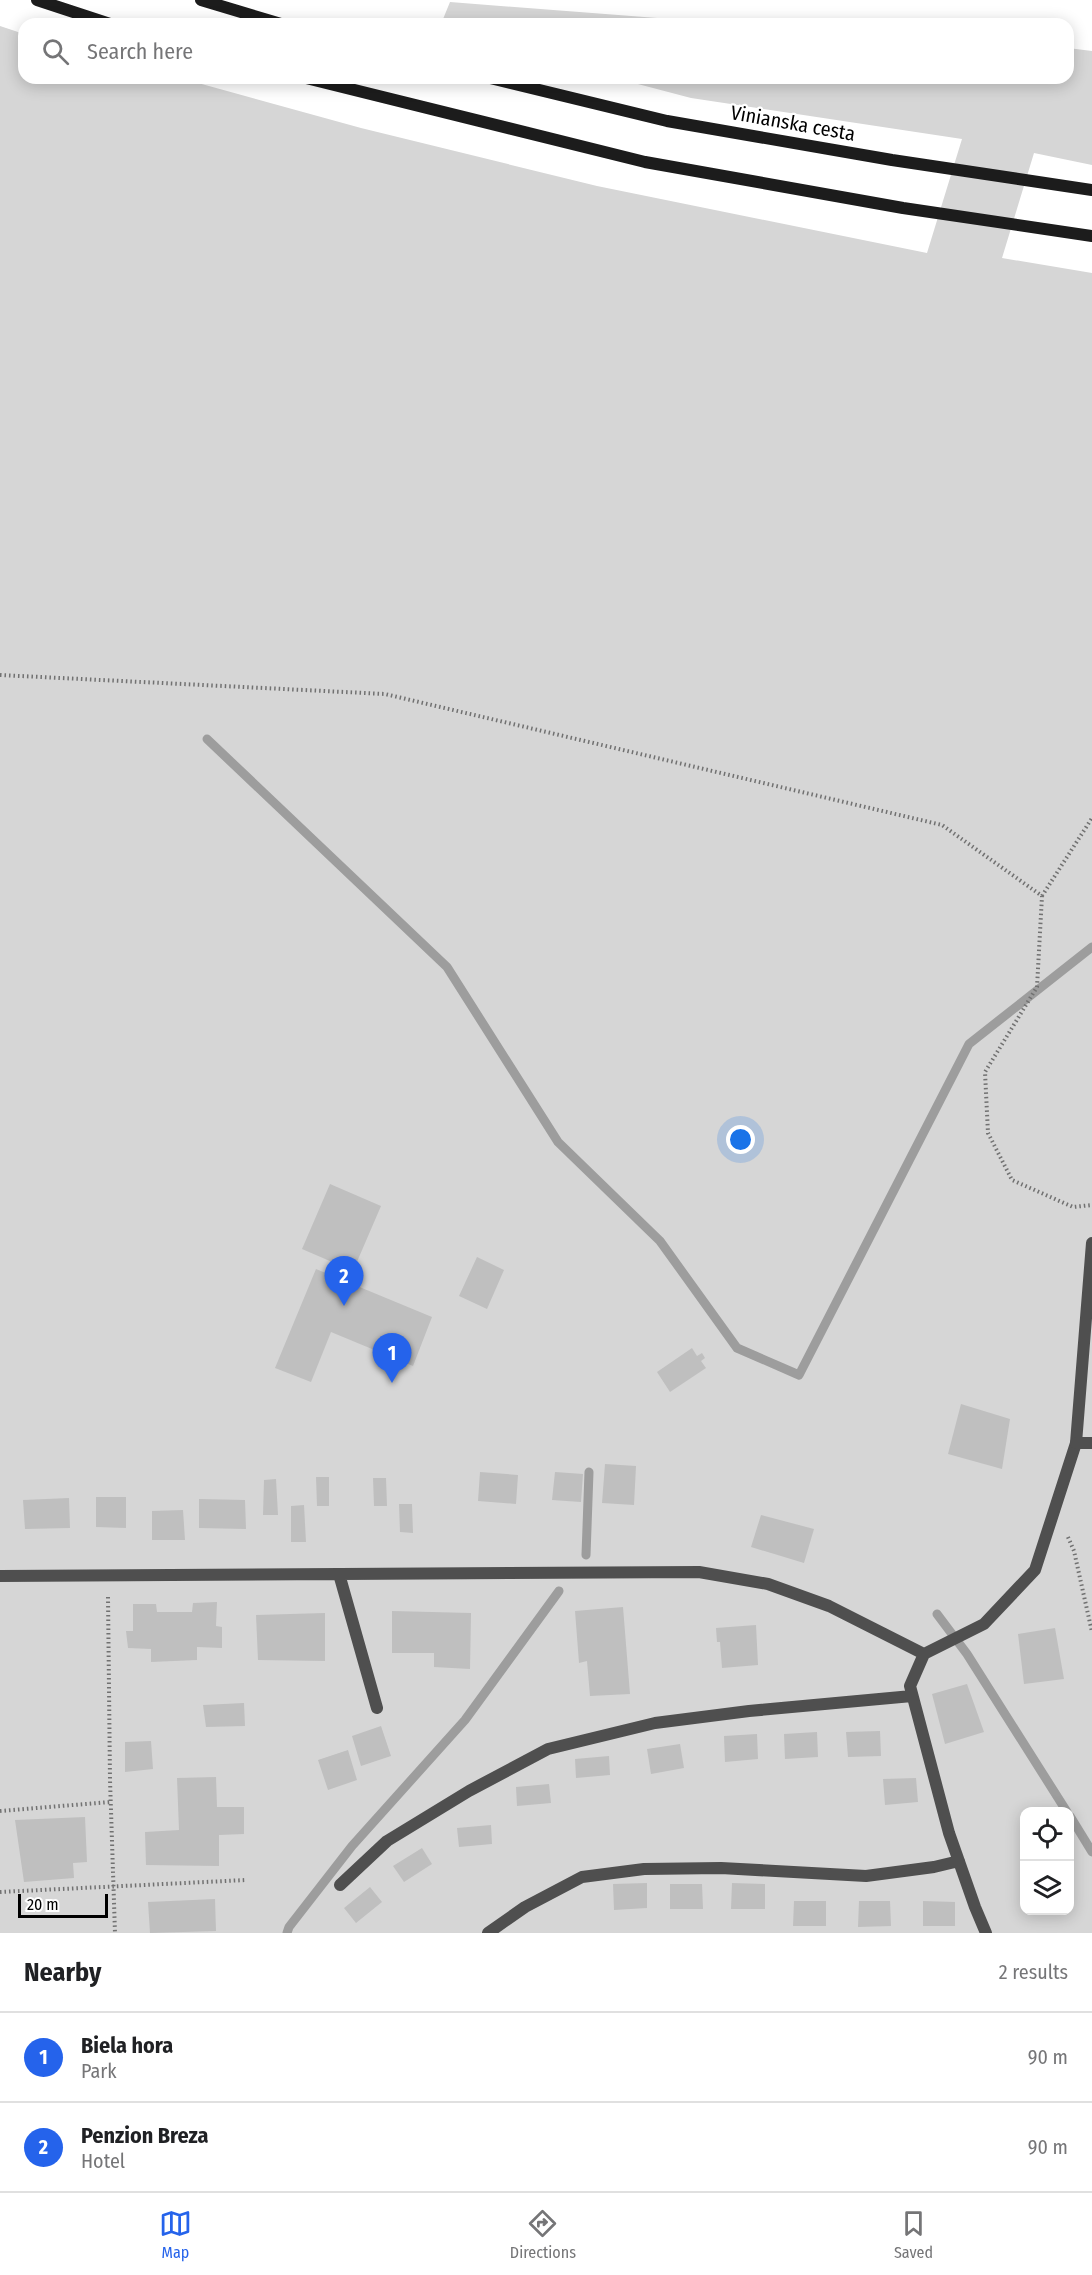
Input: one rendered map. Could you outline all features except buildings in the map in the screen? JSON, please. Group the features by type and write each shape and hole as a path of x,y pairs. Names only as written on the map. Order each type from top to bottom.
{"main road":[{"path":"37,0 92,18"},
{"path":"201,0 261,18"},
{"path":"330,84 645,162 903,208 1092,236"},
{"name":"Vinianska cesta","path":"515,84 667,121 892,160 1092,190"}],"street":[{"path":"986,1933 949,1833 910,1686 928,1652 984,1624 1035,1570 1076,1443 1092,1243"},
{"path":"1076,1443 1092,1443"},
{"path":"0,1576 699,1572 768,1584 828,1606 928,1652"},
{"path":"339,1574 377,1708"},
{"path":"340,1885 387,1841 469,1791 548,1749 655,1724 912,1696"},
{"path":"488,1933 525,1907 582,1877 644,1869 721,1868 866,1876 934,1867 959,1861"}],"path":[{"path":"0,675 385,694 942,825 1042,896"},
{"path":"1092,818 1042,896 1037,987 985,1072 988,1133 1012,1180 1073,1207 1092,1205"},
{"path":"1055,1509 1074,1551 1092,1632"},
{"path":"108,1575 110,1802 115,1933"},
{"path":"0,1811 110,1802"},
{"path":"0,1892 246,1880"}],"shaded area":[{"path":"450,2 657,18 443,18"},
{"path":"0,26 18,32 18,84 202,84 361,128 597,186 927,253 962,139 691,98 638,84 1074,84 1074,49 1092,51 1092,165 1034,153 1002,258 1092,273 1092,1933 0,1933"}],"waterway":[{"path":"207,739 447,967 558,1142 660,1241 737,1348 799,1375 969,1044 1092,947"},
{"path":"586,1555 589,1472"},
{"path":"287,1933 289,1927 352,1846 465,1720 559,1591"},
{"path":"937,1614 967,1654 1064,1807"},
{"path":"1074,1823 1092,1852"}],"place":[{"name":"Penzion Breza","path":"344,1306"},
{"name":"Biela hora","path":"392,1383"}]}
